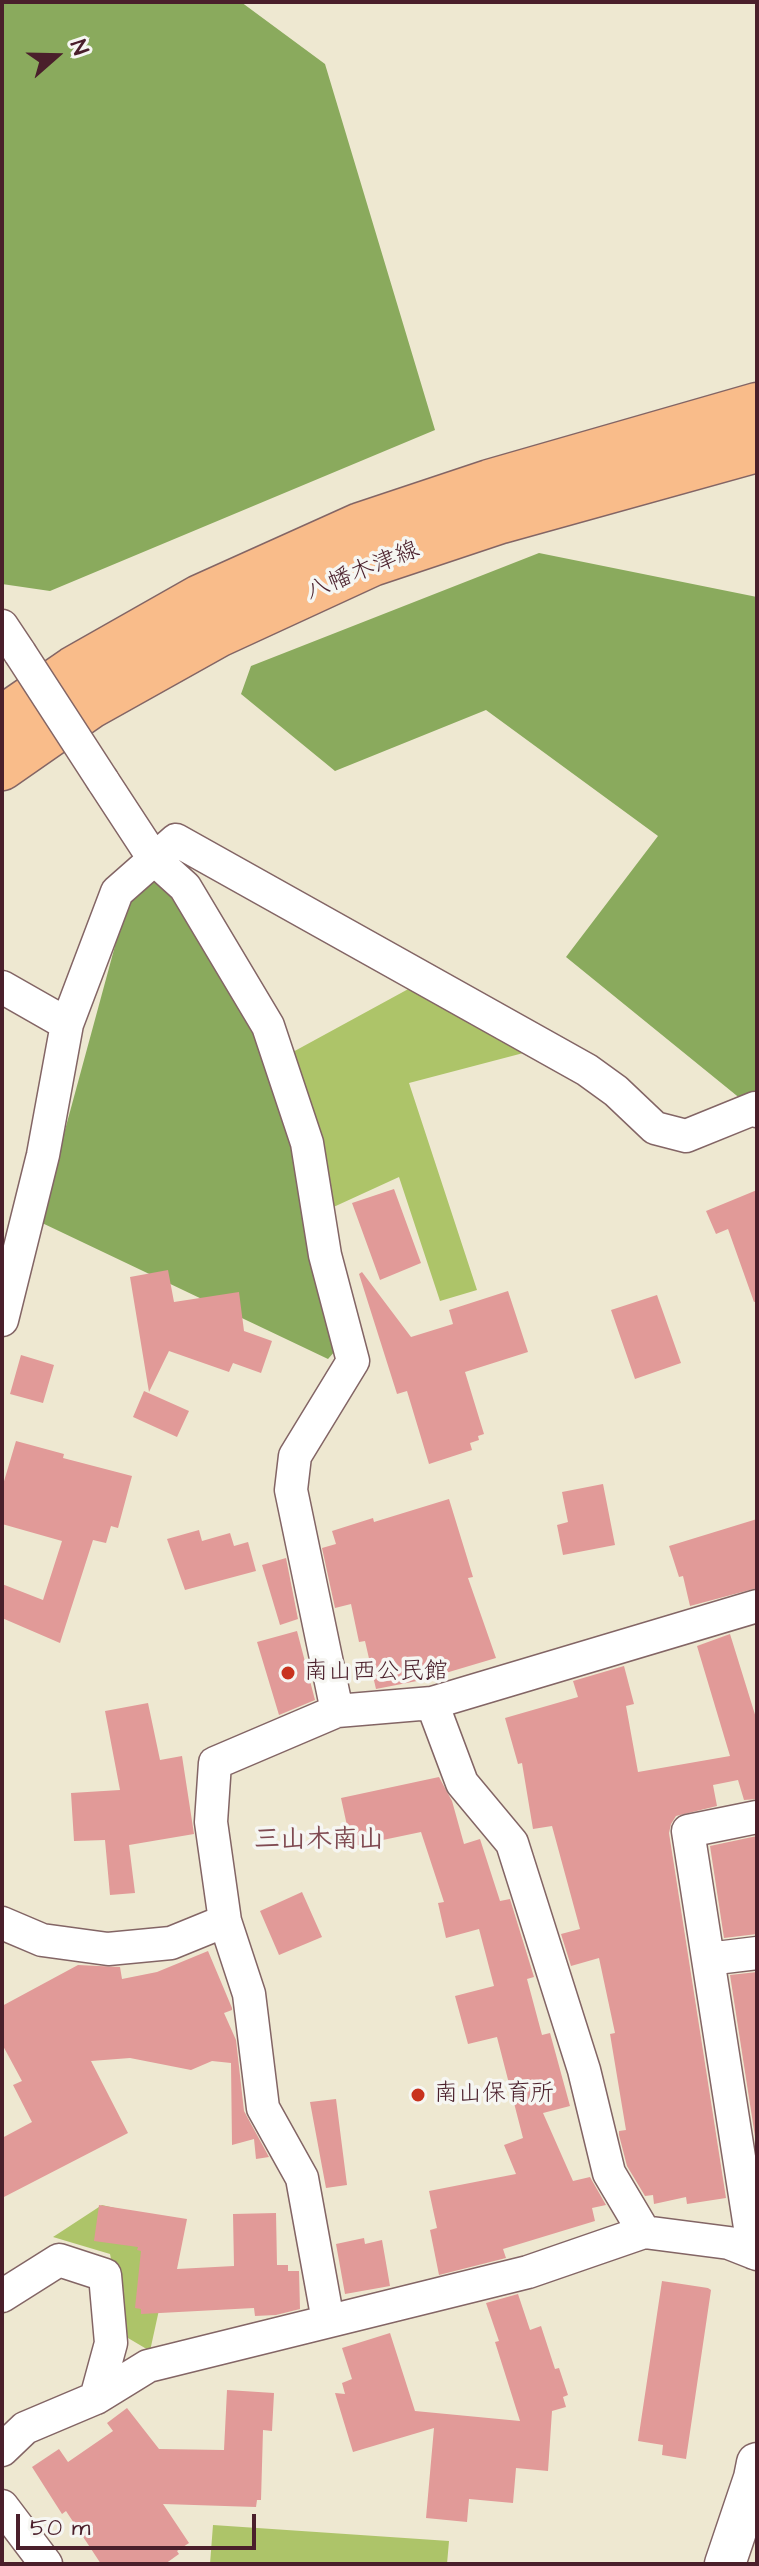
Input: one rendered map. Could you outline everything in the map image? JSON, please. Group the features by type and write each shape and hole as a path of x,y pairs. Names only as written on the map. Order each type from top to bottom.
{"main road":[{"name":"八幡木津線","path":"2,718 73,669 200,597 360,525 489,482 757,405"},
{"name":"八幡木津線","path":"2,768 91,706 205,642 372,564 501,521 757,450"}],"street":[{"path":"2,626 154,859 185,887 268,1026 307,1143 325,1255 353,1361 295,1456 291,1490 337,1711"},
{"path":"2,1320 43,1155 67,1024 117,892 176,840 587,1070 616,1091 655,1128 686,1136 755,1108 757,1111"},
{"path":"2,987 67,1024"},
{"path":"328,2321 302,2178 263,2108 249,1994 225,1921 211,1822 215,1763 337,1711 432,1703 757,1606"},
{"path":"432,1703 462,1783 512,1843 584,2070 609,2173 644,2232"},
{"path":"2,2450 25,2428 96,2398 148,2366 528,2272 644,2232 729,2243 755,2254 745,2111 708,1959 688,1831 757,1817"},
{"path":"2,1923 42,1940 108,1949 171,1943 225,1921"},
{"path":"708,1959 757,1953"},
{"path":"2,2296 59,2260 105,2275 111,2343 96,2398"},
{"path":"725,2564 757,2463"},
{"path":"2,2506 46,2564"}],"green space":[{"path":"2,2 241,2 325,64 435,430 50,591 2,584"},
{"path":"539,553 757,597 757,1099 747,1104 566,957 658,836 486,710 335,771 241,694 251,666"},
{"path":"161,865 262,1046 299,1157 336,1350 328,1359 40,1222 128,898"},
{"path":"412,987 531,1051 409,1083 477,1290 440,1301 399,1177 327,1210 291,1053"},
{"path":"102,2205 178,2223 150,2351 128,2338 110,2254 53,2237"},
{"path":"213,2525 449,2541 447,2564 210,2564"}],"building":[{"path":"394,1189 421,1263 380,1280 352,1203"},
{"path":"757,1190 757,1301 754,1302 728,1229 716,1234 706,1211"},
{"path":"168,1270 174,1302 239,1292 244,1331 272,1341 261,1373 233,1363 229,1372 169,1351 149,1392 130,1277"},
{"path":"362,1272 411,1337 453,1324 449,1310 508,1291 528,1352 465,1372 484,1434 470,1443 472,1450 429,1464 407,1391 397,1394 359,1274"},
{"path":"657,1295 681,1363 635,1379 611,1310"},
{"path":"21,1355 54,1365 43,1403 10,1394"},
{"path":"144,1391 189,1411 177,1437 133,1417"},
{"path":"16,1441 64,1454 63,1458 132,1476 118,1528 111,1526 106,1543 93,1540 60,1643 2,1618 2,1584 43,1600 62,1541 2,1524 2,1488"},
{"path":"603,1484 615,1545 563,1555 557,1525 568,1522 562,1492"},
{"path":"449,1499 473,1577 468,1578 496,1658 422,1680 376,1689 365,1641 359,1642 351,1604 335,1608 322,1548 336,1544 332,1531"},
{"path":"757,1519 757,1588 690,1606 683,1576 679,1577 669,1546"},
{"path":"199,1530 202,1541 230,1533 234,1546 248,1542 256,1571 185,1590 167,1539"},
{"path":"286,1558 298,1619 280,1625 262,1565"},
{"name":"南山西公民館","path":"297,1631 315,1700 279,1715 257,1642"},
{"path":"730,1634 757,1721 757,1799 744,1800 738,1780 713,1785 717,1806 676,1816 669,1833 726,2198 687,2204 686,2197 654,2204 653,2195 645,2196 627,2166 619,2135 619,2131 626,2130 610,2034 615,2033 599,1958 571,1966 561,1934 580,1929 552,1826 533,1829 522,1763 518,1764 505,1718 578,1697 573,1681 624,1666 634,1704 626,1706 638,1772 730,1756 697,1646"},
{"path":"148,1703 160,1760 182,1756 194,1834 129,1845 135,1893 110,1895 105,1840 74,1841 71,1793 120,1790 105,1711"},
{"path":"439,1777 452,1801 464,1844 480,1839 500,1901 510,1899 534,1977 527,1979 542,2035 550,2033 570,2106 543,2113 573,2181 590,2177 606,2205 592,2208 595,2221 503,2249 506,2258 439,2275 430,2230 437,2228 429,2191 516,2174 504,2145 523,2138 497,2037 468,2044 455,1996 494,1986 479,1929 446,1938 438,1903 444,1902 421,1832 354,1846 341,1798"},
{"path":"757,1836 757,1934 724,1938 710,1846"},
{"path":"302,1892 322,1937 279,1955 260,1911"},
{"path":"208,1951 232,2008 224,2013 236,2040 244,2111 269,2157 256,2159 254,2139 232,2145 231,2063 212,2061 191,2070 130,2058 91,2061 128,2133 2,2198 2,2138 32,2122 13,2085 22,2081 2,2044 2,2006 78,1965 120,1967 122,1979 157,1972"},
{"path":"757,1972 757,2143 756,2143 730,1975"},
{"path":"336,2099 347,2185 326,2188 310,2102"},
{"path":"99,2205 187,2219 177,2269 234,2266 233,2214 276,2213 277,2265 288,2265 288,2271 299,2271 300,2309 255,2316 254,2308 141,2314 141,2309 135,2308 141,2251 137,2250 138,2247 94,2241"},
{"path":"364,2238 365,2244 382,2240 390,2286 345,2294 336,2244"},
{"path":"662,2281 711,2290 686,2459 662,2455 663,2445 638,2441"},
{"path":"518,2294 530,2330 541,2326 555,2369 559,2368 568,2395 563,2397 566,2407 552,2411 548,2471 516,2468 513,2503 469,2499 467,2522 426,2518 434,2428 353,2452 335,2393 345,2394 342,2383 352,2379 342,2348 390,2333 415,2411 520,2421 486,2303"},
{"path":"227,2390 274,2393 272,2431 263,2430 261,2500 257,2500 256,2507 163,2504 189,2543 177,2551 179,2554 165,2564 101,2564 66,2511 62,2514 32,2467 59,2449 68,2462 113,2431 107,2423 127,2408 159,2449 224,2450"}],"place":[{"name":"南山西公民館","path":"288,1673"},
{"name":"南山保育所","path":"418,2095"}],"district":[{"name":"三山木南山","path":"319,1842"}]}
